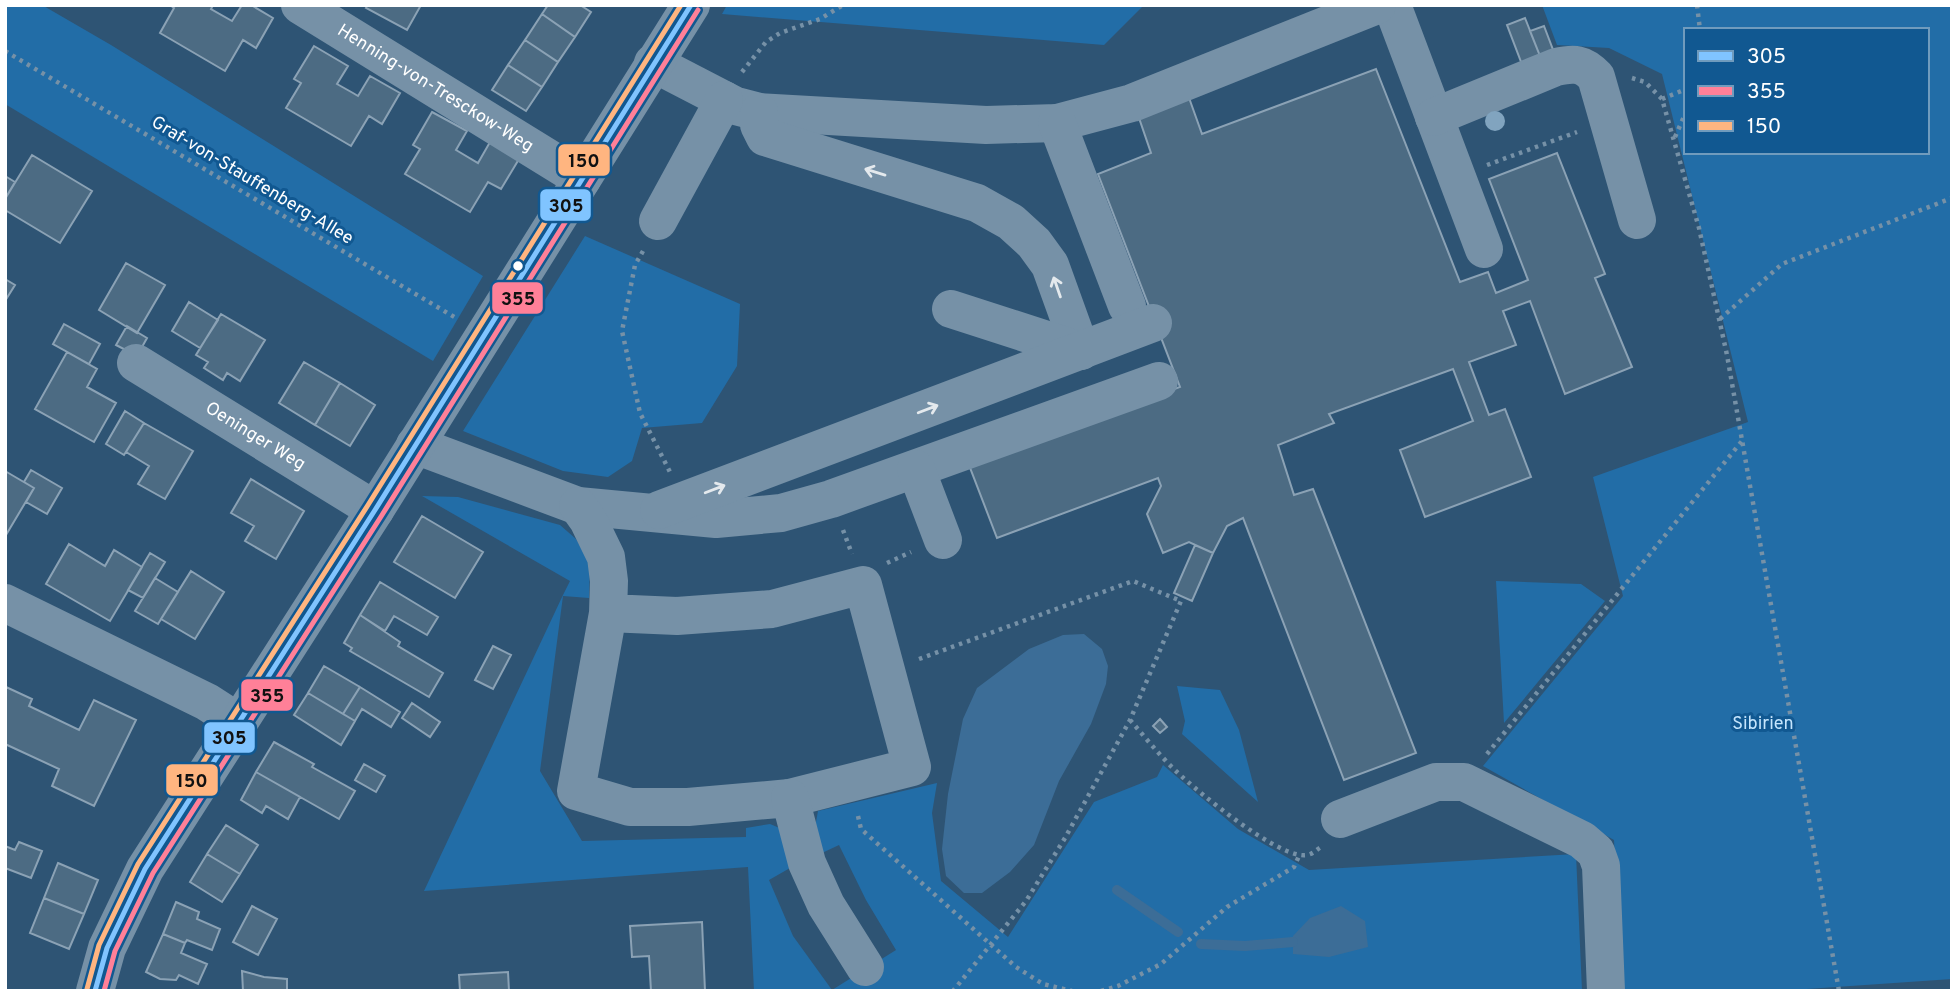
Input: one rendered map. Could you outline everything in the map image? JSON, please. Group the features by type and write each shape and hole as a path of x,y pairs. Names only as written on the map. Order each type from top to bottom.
{"street":[{"path":"95,991 107,948 145,869 691,5"},
{"path":"653,63 736,106 760,112 986,125 1057,123 1132,103 1377,5"},
{"path":"1392,5 1484,249"},
{"name":"Henning-von-Tresckow-Weg","path":"320,10 582,178"},
{"path":"1434,117 1556,67 1584,65 1595,77 1637,220"},
{"path":"658,222 724,100"},
{"path":"760,112 759,125 765,137 977,203 1011,222 1034,243 1050,265 1081,351"},
{"path":"667,507 1081,351 1140,315 1057,123"},
{"path":"951,309 1081,351"},
{"name":"Oeninger Weg","path":"136,363 374,510"},
{"path":"415,445 578,506 667,507 716,519 781,513 831,499 1159,381"},
{"path":"916,469 943,540"},
{"path":"578,506 606,557 609,582 608,613 576,791 630,807 688,807 790,798 912,767 863,585 772,609 677,616 608,613"},
{"path":"5,603 207,702 237,722"},
{"path":"1340,819 1436,782 1464,782 1582,840 1596,852 1601,866 1606,991"},
{"path":"790,798 807,863 826,905 865,967"}],"path":[{"path":"724,100 733,83 766,42 780,33 820,19 843,5"},
{"path":"1697,5 1700,28"},
{"name":"Graf-von-Stauffenberg-Allee","path":"5,51 484,334"},
{"path":"1595,77 1621,74 1645,82 1662,99 1675,138 1720,319 1839,991"},
{"path":"1662,99 1684,90"},
{"path":"1675,138 1684,117"},
{"path":"1456,176 1609,122"},
{"path":"1720,319 1782,264 1952,198"},
{"path":"658,222 635,265 622,331 640,413 667,507"},
{"path":"1464,782 1741,441"},
{"path":"840,522 863,585"},
{"path":"863,585 869,576 887,563 943,540"},
{"path":"886,670 1133,582 1181,601 1130,720 1065,838 1026,901 953,991"},
{"path":"1101,991 1118,986 1161,964 1227,906 1294,867 1299,856 1277,847 1244,825 1177,772 1130,720"},
{"path":"849,784 861,829 1016,967 1043,984 1072,991"}],"green space":[{"path":"5,5 42,5 483,276 433,361 5,104"},
{"path":"727,5 1144,5 1104,45 722,14"},
{"name":"Sibirien","path":"1542,5 1952,5 1952,979 1778,991 1622,991 1614,840 1483,766 1623,596 1593,477 1748,422 1662,74 1609,48 1557,45"},
{"path":"585,236 740,304 737,366 702,423 642,428 632,461 608,477 563,471 463,431"},
{"path":"422,496 458,497 560,525 576,539 590,561 589,598 563,596 540,771 582,841 746,837 746,828 770,824 782,829 790,868 769,880 793,936 832,990 896,950 866,900 839,845 822,853 814,833 818,811 937,783 932,813 941,881 1008,937 1094,802 1157,777 1163,765 1238,829 1309,870 1576,854 1582,991 754,991 748,867 424,891 570,581"},
{"path":"1496,581 1581,584 1605,601 1504,723"},
{"path":"1177,686 1220,690 1239,730 1258,802 1182,734 1185,721"}],"shaded area":[{"path":"1084,634 1102,649 1108,666 1106,684 1091,724 1059,781 1034,845 1010,872 982,893 964,893 946,876 942,849 948,794 963,719 977,688 1029,649 1063,635"},
{"path":"1341,906 1365,921 1368,947 1329,957 1293,954 1293,936 1310,918"}],"building":[{"path":"170,5 213,5 211,9 232,21 242,5 251,5 273,18 256,48 243,40 225,71 160,33 174,8"},
{"path":"368,5 421,5 407,30 366,8"},
{"path":"548,5 580,5 591,12 575,37 542,14"},
{"path":"542,14 575,37 558,62 525,40"},
{"path":"1525,18 1542,61 1523,67 1507,25"},
{"path":"1544,26 1555,55 1542,61 1530,31"},
{"path":"525,40 558,62 542,87 508,65"},
{"path":"314,46 348,66 337,84 358,96 370,76 400,93 382,124 369,116 351,146 286,108 301,83 294,79"},
{"path":"508,65 542,87 526,111 492,90"},
{"path":"1376,69 1460,282 1488,272 1496,293 1528,280 1489,179 1557,153 1605,274 1595,278 1632,367 1565,394 1530,301 1503,311 1516,345 1469,362 1489,415 1505,409 1531,477 1425,517 1400,450 1473,421 1453,369 1329,414 1334,423 1278,445 1294,495 1313,489 1416,753 1344,780 1243,518 1227,526 1213,553 1189,542 1163,553 1147,514 1161,486 1158,478 997,538 969,465 1180,387 1098,174 1151,153 1138,115 1188,95 1202,134"},
{"path":"432,112 467,131 456,150 478,163 490,142 519,159 501,189 488,182 470,212 405,174 420,149 413,145"},
{"path":"32,155 92,191 60,243 5,210 5,199"},
{"path":"5,176 15,182 5,199"},
{"path":"126,263 165,285 137,333 99,310"},
{"path":"5,279 15,285 5,301"},
{"path":"189,302 218,320 200,348 172,331"},
{"path":"221,314 265,340 240,381 227,373 223,380 204,368 208,362 196,355"},
{"path":"64,324 100,344 89,364 53,344"},
{"path":"127,326 147,338 137,356 116,345"},
{"path":"67,352 97,369 87,387 116,403 94,442 35,409"},
{"path":"304,362 340,383 315,425 279,403"},
{"path":"340,383 375,405 350,446 315,425"},
{"path":"125,411 144,423 124,455 106,444"},
{"path":"144,423 193,451 165,499 138,484 149,466 126,452"},
{"path":"31,470 62,488 47,514 26,502 34,488 24,482"},
{"path":"5,471 34,488 6,535 5,535"},
{"path":"251,479 304,511 276,559 245,541 254,526 231,513"},
{"path":"422,516 483,552 455,598 394,562"},
{"path":"69,544 105,566 114,550 142,567 110,621 46,584"},
{"path":"1195,545 1213,553 1192,601 1174,593"},
{"path":"150,553 165,562 143,598 128,590"},
{"path":"191,571 224,592 195,639 161,619"},
{"path":"155,578 178,592 158,624 135,611"},
{"path":"380,582 438,617 427,635 394,616 385,631 360,615"},
{"path":"360,615 400,642 398,646 443,673 429,697 350,651 352,648 344,643"},
{"path":"493,646 511,655 493,689 475,680"},
{"path":"324,666 360,687 343,714 308,693"},
{"path":"6,687 32,699 29,706 79,730 94,700 136,720 94,806 52,786 59,769 5,744"},
{"path":"360,687 400,712 391,727 362,709 355,721 343,714"},
{"path":"308,693 355,721 341,745 294,715"},
{"path":"412,703 440,722 430,737 402,718"},
{"path":"1160,719 1167,727 1160,733 1153,726"},
{"path":"274,742 355,791 339,819 256,772"},
{"path":"364,764 385,776 376,792 355,780"},
{"path":"256,772 300,797 288,819 266,806 262,813 241,800"},
{"path":"226,825 258,845 240,874 207,854"},
{"path":"19,842 42,851 31,878 5,868 5,846 15,850"},
{"path":"207,854 240,874 222,902 190,882"},
{"path":"58,863 98,880 84,914 44,898"},
{"path":"44,898 84,914 69,949 30,933"},
{"path":"176,902 199,912 197,919 220,929 212,950 163,934"},
{"path":"252,906 277,919 258,955 233,942"},
{"path":"702,922 705,991 651,991 649,956 632,957 630,926"},
{"path":"163,934 185,943 181,953 207,964 198,984 179,975 176,980 160,979 146,972"},
{"path":"242,971 287,979 287,991 243,991"},
{"path":"508,972 509,991 460,991 459,975"}],"waterway":[{"path":"1117,890 1178,932"},
{"path":"1201,944 1245,946 1293,942"}],"transit line":[{"name":"150","path":"87,989 99,945 138,864 368,505 681,5"},
{"name":"305","path":"95,991 107,948 145,869 375,510 691,5"},
{"name":"355","path":"104,991 115,951 153,873 382,515 698,10"}]}
